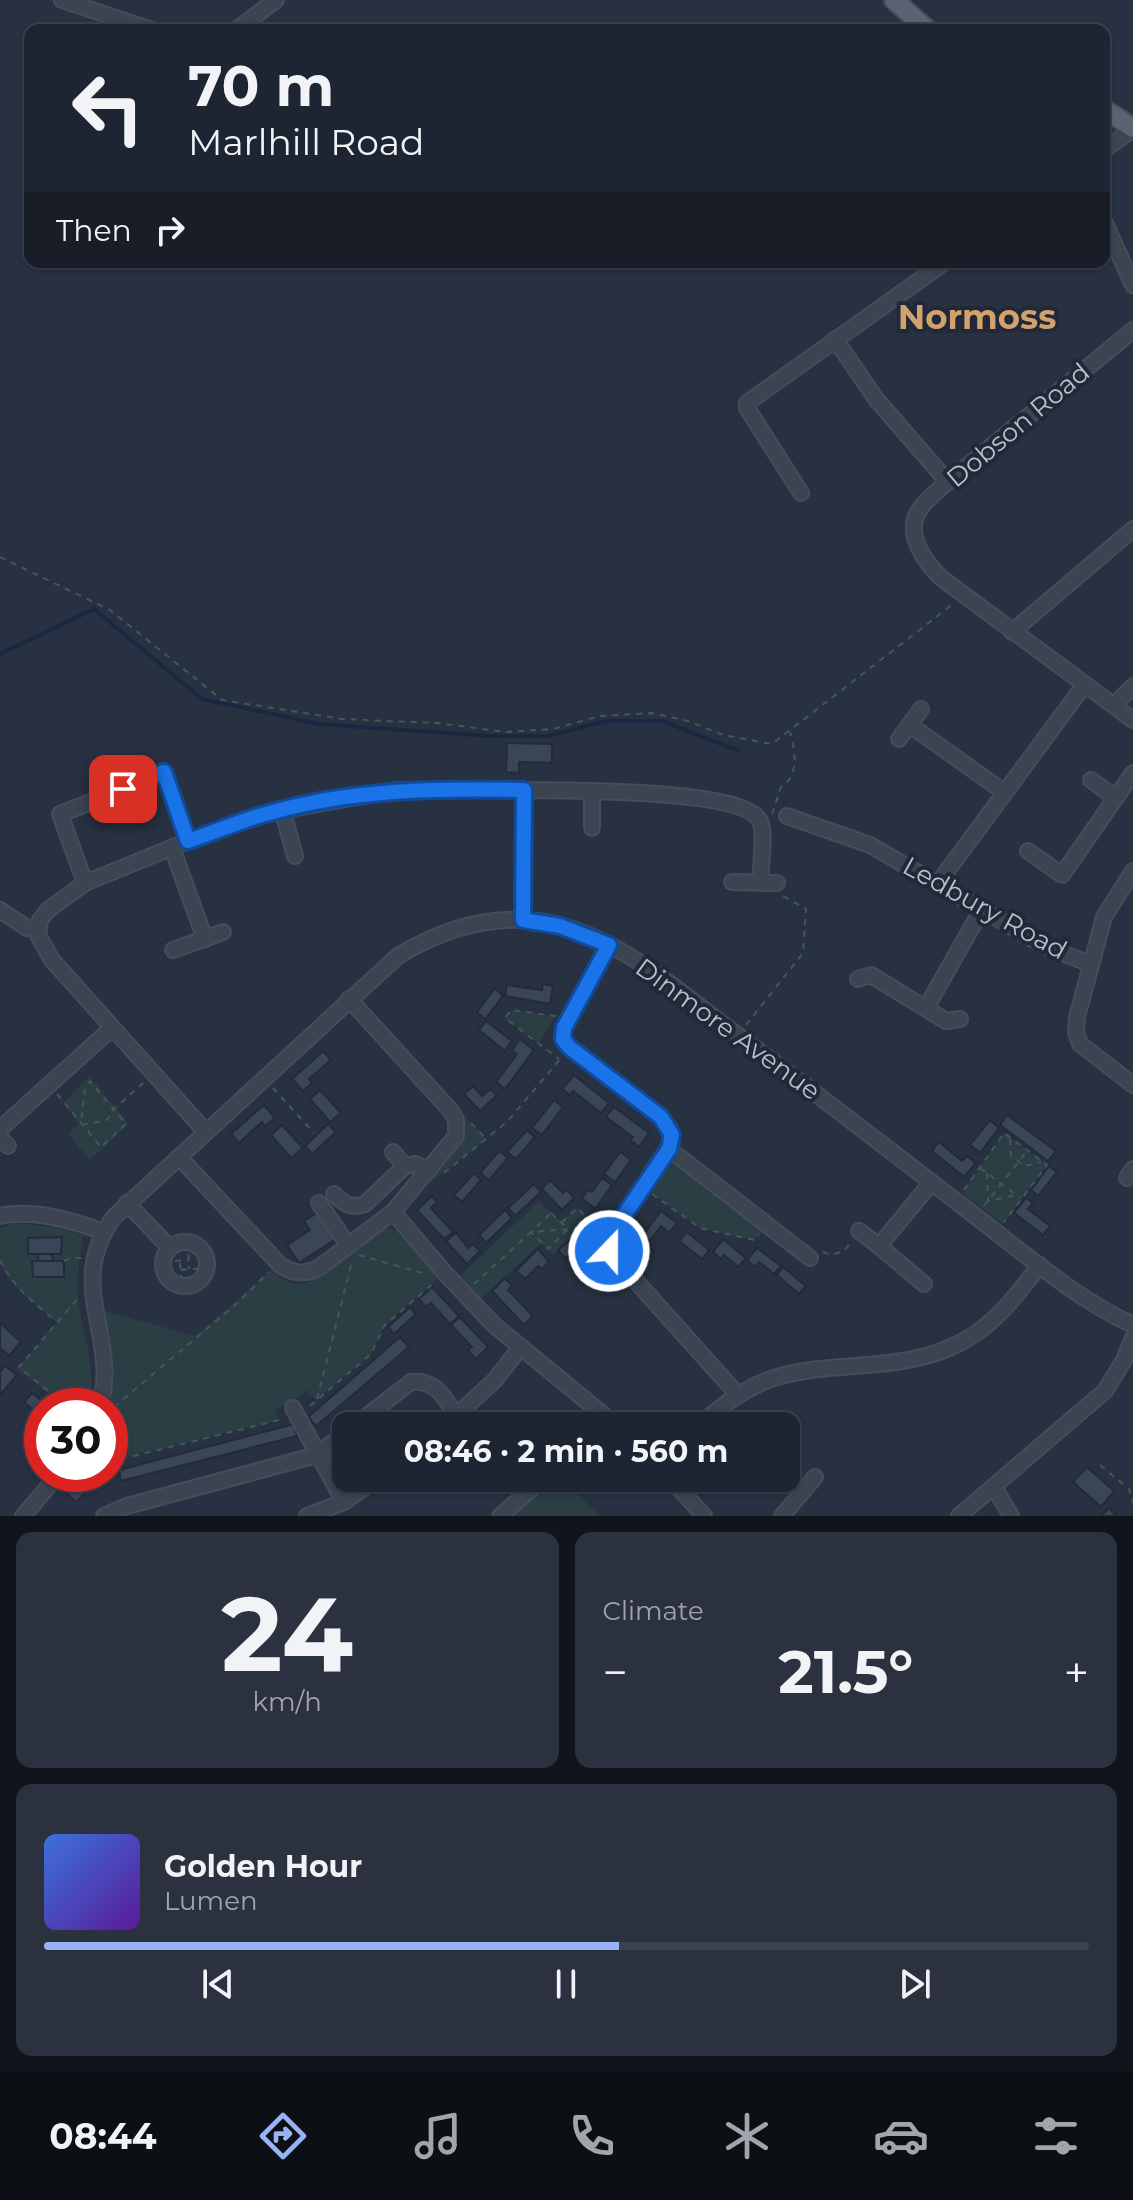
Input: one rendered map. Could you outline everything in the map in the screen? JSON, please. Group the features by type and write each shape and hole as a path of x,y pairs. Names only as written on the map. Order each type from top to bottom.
{"main road":[{"path":"894,0 921,24"},
{"path":"1110,113 1133,129"}],"street":[{"path":"62,0 134,24"},
{"path":"244,24 276,0"},
{"path":"1110,143 1133,129"},
{"path":"1110,234 1133,285"},
{"path":"801,493 747,403 936,268"},
{"name":"Dobson Road","path":"963,596 926,562 914,528 918,512 948,482 1133,330"},
{"path":"835,339 876,399 948,482"},
{"path":"1012,632 1133,529"},
{"path":"963,596 1133,720"},
{"path":"939,882 1085,684"},
{"path":"1114,705 1133,686"},
{"path":"899,739 921,709"},
{"path":"910,725 1004,792"},
{"path":"123,789 164,772 188,841"},
{"path":"1028,851 1062,875 1133,773"},
{"path":"1091,780 1116,798"},
{"path":"206,1132 111,1029 41,944 38,929 48,910 85,883 188,841 282,809 397,790 524,790 678,795 746,808 762,827 760,883"},
{"path":"523,920 524,790"},
{"path":"592,792 592,828"},
{"path":"85,883 60,814 101,798"},
{"path":"282,809 295,856"},
{"name":"Ledbury Road","path":"787,816 870,845 939,882 1045,946 1090,964 1076,1033 1086,1049 1133,1085"},
{"path":"172,848 205,939"},
{"path":"1090,964 1104,917 1133,871"},
{"path":"732,882 777,883"},
{"path":"926,1008 982,909"},
{"path":"0,910 27,928 38,929"},
{"name":"Dinmore Avenue","path":"104,1388 104,1361 92,1282 93,1259 103,1232 127,1203 398,956 426,939 470,924 523,920 560,926 609,945 738,1035 1040,1265 1105,1312 1133,1325"},
{"path":"173,950 223,932"},
{"path":"609,945 562,1034 564,1053 661,1117 672,1135 669,1149 610,1236 609,1251 738,1395"},
{"path":"865,972 952,1024"},
{"path":"179,1157 279,1264 298,1273 312,1272 393,1212 435,1173 456,1136 456,1120 349,999"},
{"path":"0,1129 111,1029"},
{"path":"669,1149 810,1258"},
{"path":"393,1152 405,1166"},
{"path":"334,1194 350,1207 365,1204 405,1166 415,1164 435,1173"},
{"path":"879,1246 931,1183"},
{"path":"127,1203 169,1247"},
{"path":"319,1203 348,1245"},
{"path":"393,1212 443,1275 590,1412"},
{"path":"0,1216 48,1217 103,1232"},
{"path":"859,1231 924,1284"},
{"path":"188,1242 204,1253 206,1268 198,1281 167,1276 163,1262 169,1247 188,1242"},
{"path":"717,1412 738,1395 761,1383 788,1375 913,1361 942,1351 966,1340 1001,1314 1040,1265"},
{"path":"959,1516 1105,1391 1133,1338"},
{"path":"461,1412 495,1380 520,1348"},
{"path":"372,1412 411,1382 417,1381 432,1384 443,1395 448,1412"},
{"path":"295,1412 344,1502"},
{"path":"104,1516 127,1506 317,1455 332,1443"},
{"path":"782,1516 815,1477"},
{"path":"994,1487 1011,1516"},
{"path":"23,1516 44,1492"},
{"path":"307,1516 344,1502 358,1492"},
{"path":"500,1516 528,1492"},
{"path":"682,1492 704,1516"},
{"path":"681,1516 693,1504"}],"path":[{"path":"0,557 110,610 222,700 342,719 437,723 506,732 553,729 600,716 652,713 688,721 723,735 772,744 963,596"},
{"path":"771,817 796,757 789,731"},
{"path":"738,1035 803,953 806,909 777,892 777,883"},
{"path":"435,1173 508,1121 564,1053 505,1018 511,1010 569,1018"},
{"path":"81,1124 107,1120 114,1109 153,1074"},
{"path":"264,1078 314,1133"},
{"path":"49,1085 81,1124 101,1147 126,1124 90,1081 85,1089 81,1124"},
{"path":"956,1201 1004,1133 1042,1161 1047,1165 996,1232"},
{"path":"1010,1137 1011,1156 1025,1166 1042,1161"},
{"path":"976,1216 1027,1150"},
{"path":"980,1168 1021,1199"},
{"path":"987,1173 988,1201"},
{"path":"643,1187 700,1228 754,1240 768,1225"},
{"path":"988,1201 1016,1195"},
{"path":"561,1222 577,1208 599,1227"},
{"path":"464,1293 551,1213 568,1229"},
{"path":"531,1232 617,1225"},
{"path":"531,1232 548,1249 568,1229"},
{"path":"574,1229 595,1249 609,1251"},
{"path":"810,1258 844,1251 859,1231"},
{"path":"181,1278 189,1269 188,1242"},
{"path":"316,1400 354,1253 403,1269 443,1275"},
{"path":"64,1261 70,1258 93,1259"},
{"path":"0,1260 21,1292 57,1322"},
{"path":"163,1262 189,1260"},
{"path":"180,1261 181,1278"},
{"path":"128,1395 279,1264"},
{"path":"189,1269 206,1268"},
{"path":"128,1457 295,1412 316,1400 371,1354 384,1326 443,1275"},
{"path":"44,1388 19,1367 92,1282"},
{"path":"1100,1465 1129,1489 1133,1503"}],"green space":[{"path":"511,1010 555,1016 539,1044 505,1018"},
{"path":"89,1076 129,1124 89,1160 68,1133 79,1124 64,1103"},
{"path":"459,1110 486,1139 393,1212 462,1129"},
{"path":"1004,1133 1047,1165 1003,1224 962,1193"},
{"path":"671,1154 766,1228 754,1240 700,1228 647,1190"},
{"path":"539,1201 561,1222 577,1208 599,1227 595,1244 591,1249 575,1234 553,1255 541,1243 481,1299 460,1276"},
{"path":"15,1223 54,1227 83,1235 78,1291 91,1366 91,1388 42,1388 17,1369 57,1322 9,1279 0,1261 0,1228"},
{"path":"384,1228 399,1231 440,1277 384,1326 371,1354 316,1400 307,1390 292,1402 275,1409 278,1420 128,1457 128,1388 108,1388 107,1346 101,1310 195,1336 271,1271 292,1283 308,1282"},
{"path":"536,1492 577,1492 599,1516 508,1516"}],"building":[{"path":"507,743 552,744 552,763 519,762 519,773 506,772"},
{"path":"543,984 553,986 550,1004 505,996 507,985 542,990"},
{"path":"495,988 503,996 485,1019 477,1012"},
{"path":"486,1021 512,1041 505,1051 479,1030"},
{"path":"520,1039 534,1050 505,1089 496,1082 517,1054 512,1050"},
{"path":"323,1051 331,1060 309,1079 312,1083 303,1091 292,1079"},
{"path":"574,1075 609,1103 601,1113 573,1091 570,1095 562,1089"},
{"path":"473,1086 482,1096 490,1089 497,1095 480,1111 464,1094"},
{"path":"320,1090 341,1113 330,1122 310,1099"},
{"path":"554,1100 563,1107 542,1135 532,1128"},
{"path":"264,1105 275,1118 265,1126 262,1122 239,1143 231,1134"},
{"path":"614,1107 649,1133 639,1147 630,1140 633,1137 606,1117"},
{"path":"1007,1115 1056,1151 1048,1161 1000,1125"},
{"path":"990,1120 999,1128 980,1153 970,1145"},
{"path":"328,1124 336,1132 312,1154 305,1146"},
{"path":"282,1125 303,1148 291,1158 271,1135"},
{"path":"527,1130 535,1137 516,1159 507,1152"},
{"path":"939,1142 962,1161 967,1156 976,1163 964,1177 932,1151"},
{"path":"499,1151 508,1158 489,1180 480,1173"},
{"path":"620,1152 631,1160 615,1182 604,1174"},
{"path":"1049,1166 1057,1172 1038,1196 1031,1190"},
{"path":"474,1173 481,1180 462,1202 454,1195"},
{"path":"602,1178 612,1185 595,1209 582,1198 588,1190 592,1192"},
{"path":"550,1180 563,1193 567,1190 574,1198 562,1210 542,1189"},
{"path":"534,1184 541,1192 515,1216 508,1208"},
{"path":"432,1196 437,1202 431,1208 453,1232 444,1239 417,1210"},
{"path":"1026,1198 1033,1203 1028,1209 1050,1226 1043,1235 1014,1213"},
{"path":"321,1210 339,1237 299,1263 287,1245 310,1230 304,1221"},
{"path":"505,1210 512,1218 486,1243 479,1235"},
{"path":"661,1211 677,1223 669,1233 661,1226 646,1246 654,1252 647,1260 633,1248"},
{"path":"687,1232 709,1250 702,1259 679,1241"},
{"path":"456,1233 468,1248 473,1244 480,1251 467,1264 446,1241"},
{"path":"62,1237 61,1254 28,1254 28,1238"},
{"path":"571,1239 591,1262 582,1269 570,1255 566,1259 558,1250"},
{"path":"723,1239 746,1258 738,1267 724,1255 721,1259 713,1252"},
{"path":"757,1248 781,1266 774,1274 759,1262 755,1267 747,1260"},
{"path":"538,1249 549,1262 542,1269 538,1266 525,1279 516,1271"},
{"path":"37,1254 51,1254 54,1261 39,1261"},
{"path":"32,1261 64,1261 64,1277 33,1277"},
{"path":"783,1267 806,1286 799,1294 777,1275"},
{"path":"505,1278 512,1286 508,1290 533,1316 524,1325 492,1291"},
{"path":"432,1287 459,1316 450,1324 431,1303 426,1307 419,1299"},
{"path":"410,1307 416,1314 394,1334 388,1327"},
{"path":"460,1317 488,1347 476,1359 468,1350 472,1347 451,1325"},
{"path":"0,1323 21,1342 9,1356 0,1348"},
{"path":"400,1337 409,1347 316,1426 308,1417"},
{"path":"5,1366 17,1375 0,1395 0,1372"},
{"path":"294,1424 297,1436 128,1479 128,1468"},
{"path":"1087,1467 1114,1491 1101,1507 1073,1482"},
{"path":"70,1492 85,1492 77,1502 68,1495"},
{"path":"1109,1508 1117,1516 1101,1516"}],"waterway":[{"path":"0,654 94,609 202,699 319,724 490,736 548,736 605,721 662,721 739,751"}],"district":[{"name":"Normoss","path":"977,317"}],"route":[{"path":"123,789 164,772 188,841 267,813 317,802 397,790 524,790 523,920 560,926 609,945 564,1028 563,1039 569,1047 661,1117 672,1135 669,1149 610,1236 609,1251"}]}
